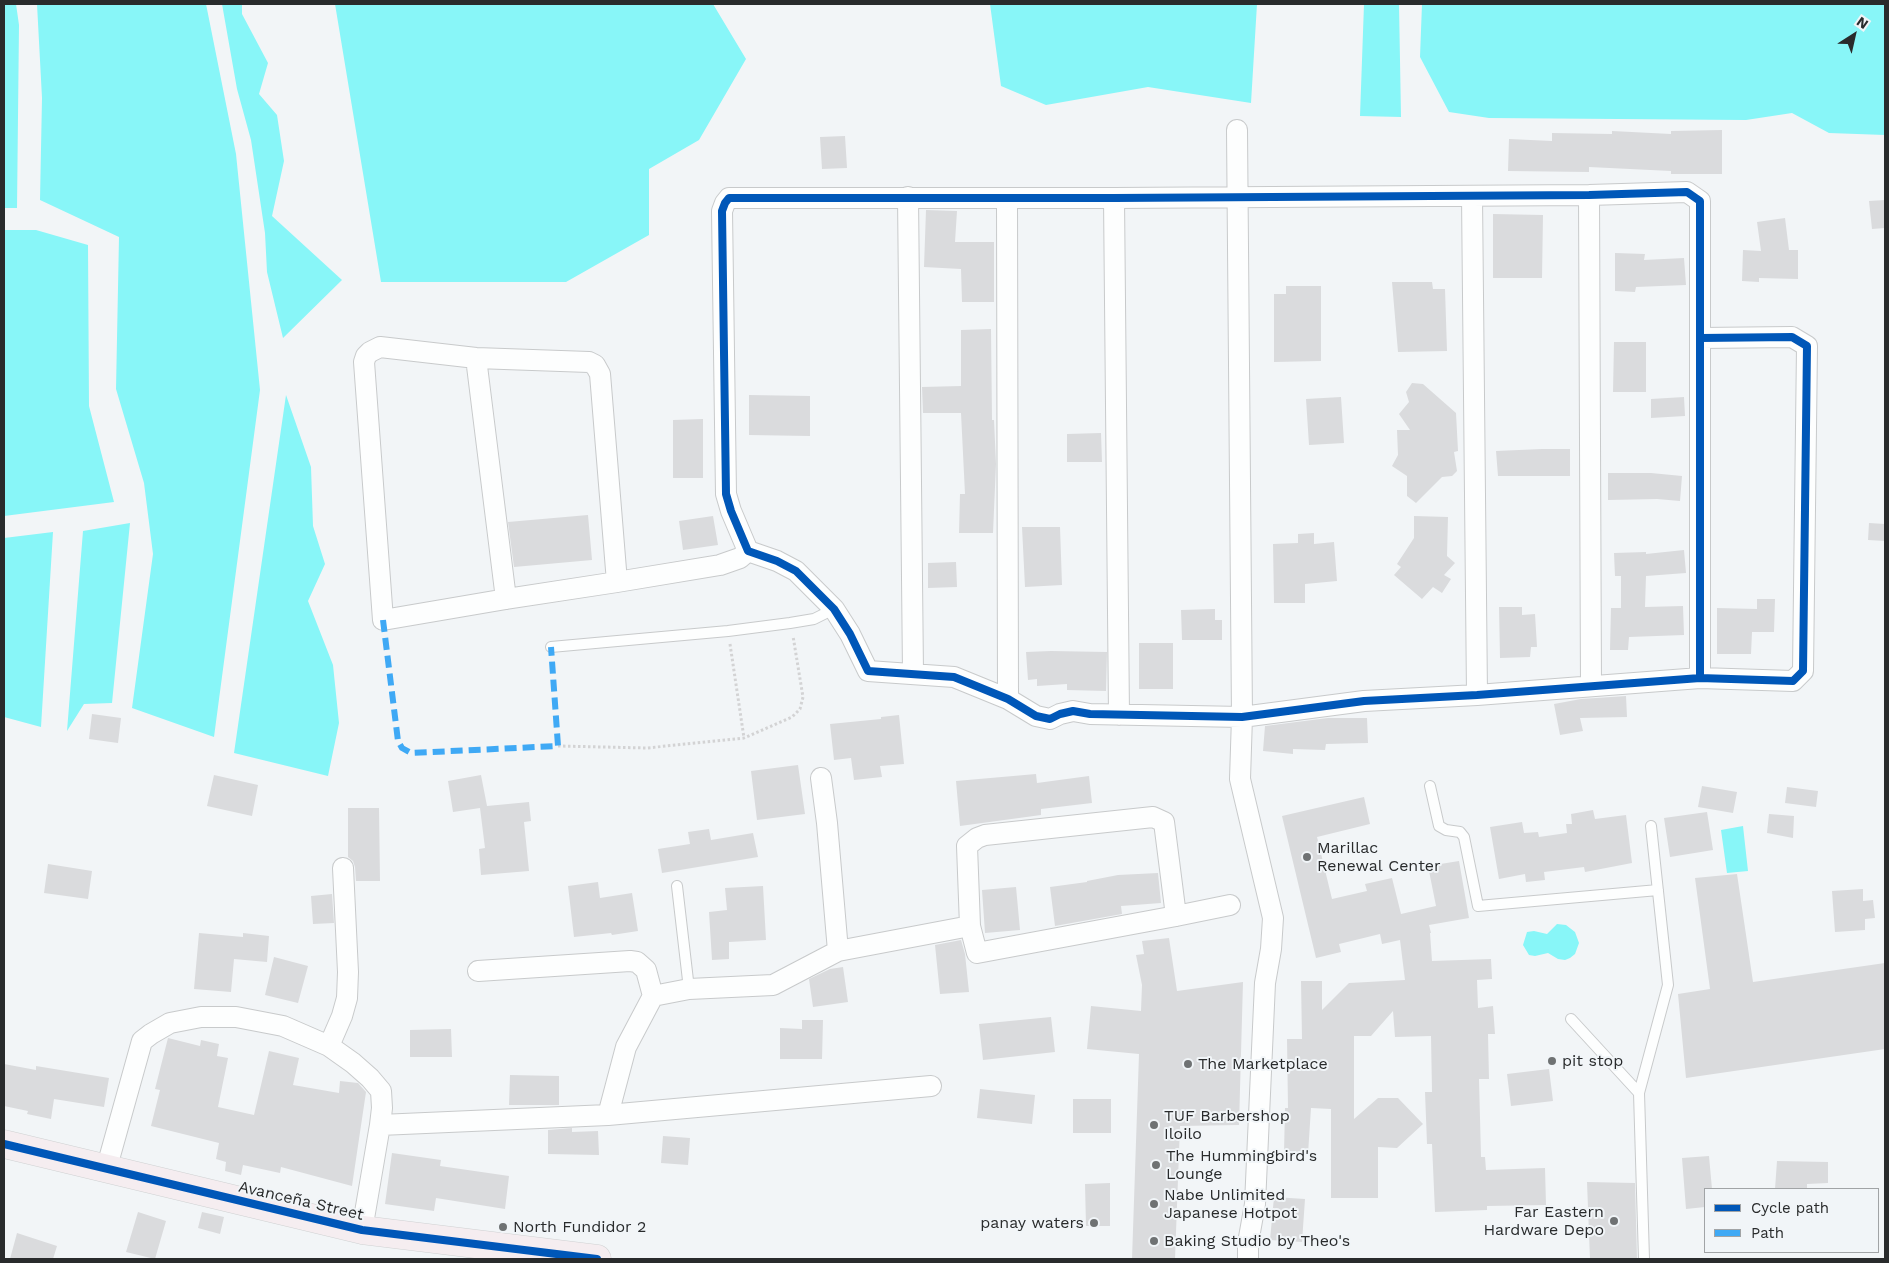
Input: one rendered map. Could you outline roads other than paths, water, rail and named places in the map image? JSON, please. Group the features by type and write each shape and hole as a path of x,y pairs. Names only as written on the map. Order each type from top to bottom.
{"main road":[{"name":"Avanceña Street","path":"4,1144 362,1230 597,1259"}],"street":[{"path":"1237,130 1242,717 1240,779 1273,918 1271,949 1265,983 1255,1204 1248,1243 1248,1259"},
{"path":"1700,678 1700,201 1687,192 1472,196 729,198 722,211 726,494 748,551 777,561 796,571 834,608 850,634 868,671 954,677 1008,699 1036,716 1050,719 1073,711 1119,715 1242,717 1364,701 1477,695 1700,678 1793,681 1803,672 1807,346 1792,337 1701,338"},
{"path":"1589,195 1591,686"},
{"path":"1472,196 1477,695"},
{"path":"908,197 913,673"},
{"path":"1007,198 1008,699"},
{"path":"1114,198 1119,715"},
{"path":"617,582 598,368 589,362 476,358 380,347 370,352 364,362 383,620 506,599 617,582 720,565 740,558 748,551"},
{"path":"476,358 506,599"},
{"path":"821,778 827,823 838,951"},
{"path":"1176,916 1164,822 1153,817 984,835 967,846 970,926 977,953 1176,916 1230,905"},
{"path":"329,1046 342,1016 347,998 348,972 343,868"},
{"path":"654,996 689,989 773,985 838,951 970,926"},
{"path":"478,971 630,961 636,962 646,970 654,996 626,1048 608,1116"},
{"path":"106,1170 142,1041 170,1023 201,1017 236,1018 283,1026 329,1046 353,1063 381,1091 380,1125 362,1230"},
{"path":"380,1125 608,1116 931,1086"},
{"path":"1255,1204 1262,1244 1262,1259"}],"lane":[{"path":"552,647 728,631 790,623 814,619 834,608"},
{"path":"1430,786 1439,826 1446,830 1460,832 1464,836 1478,906 1658,890"},
{"path":"1644,1259 1639,1093 1668,985 1651,826"},
{"path":"677,886 689,989"},
{"path":"1571,1019 1639,1093"}],"water":[{"path":"4,4 16,4 19,25 17,208 4,208"},
{"path":"37,4 206,4 236,154 260,390 214,737 132,708 153,554 144,483 116,389 119,237 40,200 42,98"},
{"path":"222,4 242,4 242,14 268,63 259,94 277,115 284,161 272,216 342,280 283,338 267,272 265,233 251,140 237,89"},
{"path":"335,4 713,4 746,59 699,140 649,169 649,235 566,282 381,282"},
{"path":"990,4 1257,4 1251,103 1148,87 1046,105 1001,86"},
{"path":"1364,4 1399,4 1401,117 1360,116"},
{"path":"1422,4 1885,4 1885,135 1829,133 1792,113 1746,120 1489,118 1449,112 1420,57"},
{"path":"4,230 36,230 88,245 89,406 114,502 4,516"},
{"path":"286,395 311,467 313,526 325,564 308,601 333,665 339,723 328,776 234,753"},
{"path":"130,523 112,703 84,704 67,731 83,531"},
{"path":"53,532 41,727 4,717 4,538"},
{"path":"1743,826 1748,871 1727,873 1721,830"},
{"path":"1557,924 1566,925 1575,932 1579,943 1575,954 1565,960 1558,959 1548,953 1535,956 1529,955 1523,945 1527,932 1534,931 1547,934"}],"place":[{"name":"Marillac Renewal Center","path":"1307,857"},
{"name":"pit stop","path":"1552,1061"},
{"name":"The Marketplace","path":"1188,1064"},
{"name":"TUF Barbershop Iloilo","path":"1154,1125"},
{"name":"The Hummingbird's Lounge","path":"1156,1165"},
{"name":"Nabe Unlimited Japanese Hotpot","path":"1154,1204"},
{"name":"Far Eastern Hardware Depo","path":"1614,1221"},
{"name":"panay waters","path":"1094,1223"},
{"name":"North Fundidor 2","path":"503,1227"},
{"name":"Baking Studio by Theo's","path":"1154,1241"}]}
